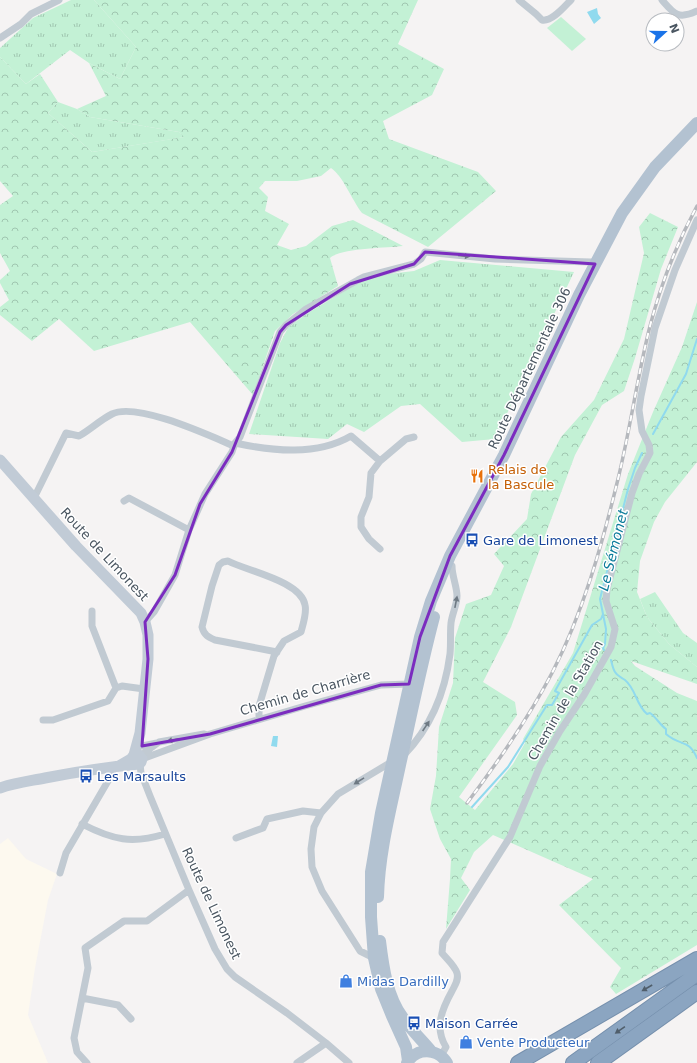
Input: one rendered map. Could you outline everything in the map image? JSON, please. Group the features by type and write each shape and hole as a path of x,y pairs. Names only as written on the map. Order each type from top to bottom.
{"highway":[{"path":"518,1063 697,959"},
{"path":"573,1063 697,974"},
{"path":"598,1063 697,992"},
{"path":"610,1063 649,1027"}],"main road":[{"name":"Route Départementale 306","path":"439,1057 409,1026 395,1004 388,984 382,954 378,915 380,872 397,759 409,684 424,622 450,556 504,455 579,295 622,213 655,167 697,123"},
{"name":"Route Départementale 306","path":"408,1062 406,1046 381,989 374,958 371,917 371,872 375,844 441,590 452,566 510,457 611,246 628,216 662,171 697,132"},
{"path":"408,1062 418,1052 439,1057"}],"street":[{"path":"0,38 22,24 31,14 59,0"},
{"path":"519,0 542,20 553,16 571,0"},
{"path":"662,0 672,12 679,16 685,16 697,11"},
{"name":"Chemin de la Station","path":"439,1057 446,1047 441,1037 439,1021 440,1015 457,982 458,975 456,970 442,953 443,942 510,837 540,766 560,731 584,695 611,647 615,629 606,601 607,589 632,493 639,474 650,453 649,446 642,431 639,410 646,368 655,328 664,298 697,220"},
{"path":"145,622 154,612 175,575 189,530 205,494 232,452 234,444 240,437 280,332 286,325 306,309 364,277 414,264 425,252 494,259 591,262 595,264"},
{"path":"34,498 66,433 79,436 113,414 126,411 163,419 234,444 268,448 308,449 327,446 351,436 380,462"},
{"path":"380,549 369,539 362,527 361,517 369,497 371,473 380,462 406,439 414,437"},
{"name":"Route de Limonest","path":"0,460 76,546 141,613 145,622 148,635 148,658 138,759 165,834 188,890 218,954 234,977 287,1013 349,1063"},
{"path":"124,501 129,498 189,530"},
{"path":"259,719 259,706 274,656 284,641 301,632 306,611 304,600 284,582 228,561 223,562 219,565 212,586 202,627 204,632 207,636 214,640 276,652"},
{"path":"374,958 360,951 334,911 317,881 312,867 311,849 314,827 321,813 338,794 397,759 413,746 432,717 444,688 450,653 451,622 457,597 452,576 452,566"},
{"path":"92,611 92,626 116,688"},
{"name":"Chemin de Charrière","path":"0,788 62,774 116,766 259,719 381,685 409,684"},
{"path":"43,720 53,720 108,701 116,688 122,686 144,689"},
{"name":"Chemin de Charrière","path":"138,759 159,742 195,735 210,734"},
{"name":"Chemin de Charrière","path":"138,759 159,742"},
{"path":"60,873 66,853 116,766"},
{"path":"236,838 263,828 267,820 304,811 321,813"},
{"path":"82,824 100,834 121,839 138,840 165,834"},
{"path":"87,1063 77,1052 74,1038 88,968 85,948 124,921 147,921 188,890"},
{"path":"82,998 118,1005 131,1019"},
{"path":"297,1063 326,1043"}],"highlighted area":[{"path":"425,252 595,264 504,455 450,556 420,637 409,684 381,685 210,734 142,746 148,659 145,622 175,575 200,504 232,452 280,332 286,325 350,284 414,264"}],"shaded area":[{"path":"8,838 26,859 57,874 48,900 28,1015 48,1063 0,1063 0,844"}],"green space":[{"path":"71,0 94,0 136,47 120,79 89,63 70,50 26,84 0,57 0,48 33,18"},
{"path":"94,0 418,0 398,44 444,69 432,95 383,121 389,139 478,172 496,191 428,247 362,213 340,177 331,168 321,176 297,181 265,181 259,188 268,197 265,211 289,224 277,245 291,250 306,246 332,226 353,220 403,246 353,250 330,258 338,286 293,314 275,331 253,395 190,322 94,351 59,319 32,341 0,315 0,307 9,300 0,283 0,280 10,271 0,253 0,205 13,196 0,181 0,57 26,84 40,74 58,102 48,113 92,152 184,137 179,132 90,117 77,109 106,96 89,63 120,79 136,47"},
{"path":"561,17 586,39 572,51 547,28"},
{"path":"58,102 77,109 90,117 179,132 185,137 92,152 48,113"},
{"path":"650,213 678,227 661,269 624,391 602,405 575,455 511,627 483,682 515,702 517,715 459,797 475,810 513,764 525,743 523,739 573,653 628,474 653,412 682,347 697,302 697,462 665,502 654,522 640,561 637,592 647,617 669,644 697,667 697,684 631,661 635,666 677,693 697,701 697,945 616,994 610,987 621,968 559,905 593,879 493,835 474,852 461,878 470,890 446,929 451,859 440,839 430,809 436,776 439,727 453,683 455,638 466,604 491,595 504,566 494,554 527,519 531,494 561,437 594,400 624,339 644,253 639,227"},
{"path":"440,260 574,272 495,439 462,442 420,404 401,406 364,432 347,424 328,439 249,434 280,343 288,328 306,314 360,282 388,274 414,271"},
{"path":"655,592 683,633 697,643 697,667 669,644 647,617 640,599"}],"water":[{"path":"597,8 598,14 601,18 594,24 587,12"},
{"path":"273,736 278,736 277,747 271,746"}],"waterway":[{"name":"Le Sémonet","path":"653,434 686,374 697,339"},
{"name":"Le Sémonet","path":"604,650 606,629 600,599 628,489 642,453"},
{"path":"472,807 508,767 547,705 552,705 559,693 555,691 592,625 601,619 603,614"},
{"name":"Le Sémonet","path":"611,660 616,673 632,688 643,710 647,714 650,713 666,729 666,734 671,738 687,745 694,752 697,758"}],"railway":[{"path":"467,803 523,724 552,673 573,627 591,578 612,504 653,314 669,266 697,206"}],"place":[{"name":"Relais de la Bascule","path":"477,476"},
{"name":"Gare de Limonest","path":"472,540"},
{"name":"Les Marsaults","path":"86,776"},
{"name":"Midas Dardilly","path":"346,981"},
{"name":"Maison Carrée","path":"414,1023"},
{"name":"Vente Producteur","path":"466,1042"}]}
